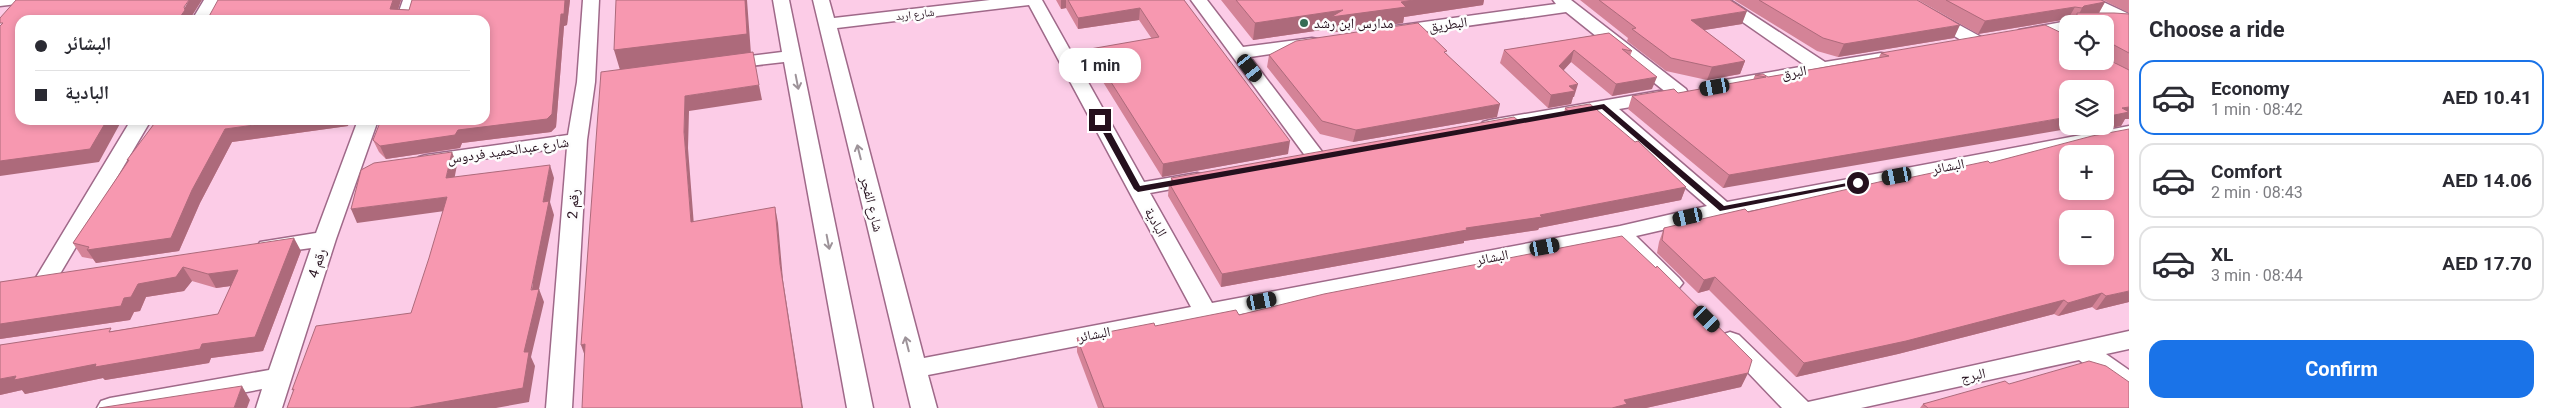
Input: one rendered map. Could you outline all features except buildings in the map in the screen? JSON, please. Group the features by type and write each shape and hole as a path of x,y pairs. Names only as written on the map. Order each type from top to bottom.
{"street":[{"path":"0,1 11,0"},
{"path":"6,19 23,0"},
{"path":"203,15 212,0"},
{"path":"406,15 411,0"},
{"name":"رقم 2","path":"559,408 577,140 595,81 591,0"},
{"path":"781,0 860,408"},
{"name":"شارع الفجر","path":"821,0 924,408"},
{"name":"شارع اربد","path":"827,24 1034,0"},
{"name":"البادية","path":"1034,0 1205,312"},
{"path":"1199,0 1316,157"},
{"path":"1719,0 1820,67"},
{"path":"1902,0 1992,40"},
{"path":"2086,0 2125,19"},
{"path":"1565,3 1680,93"},
{"name":"البطريق","path":"1375,34 1565,3"},
{"path":"1948,47 2059,28"},
{"path":"2041,31 2059,41"},
{"path":"1238,53 1326,41"},
{"name":"البرق","path":"1470,130 1820,67 1898,55"},
{"path":"703,67 792,56"},
{"path":"1604,106 1723,209"},
{"path":"74,275 36,281 138,125"},
{"name":"رقم 4","path":"269,408 325,239 359,170 367,125"},
{"name":"البشائر","path":"914,369 1620,233 1723,209 2129,132"},
{"name":"شارع عبدالحميد فردوس","path":"409,163 577,140"},
{"path":"1297,160 1335,154"},
{"path":"1138,189 1213,176"},
{"path":"1620,233 1688,300"},
{"path":"248,250 325,239"},
{"path":"1715,326 1798,408"},
{"name":"البرج","path":"1817,408 2129,340"},
{"path":"2085,351 2129,383"},
{"path":"110,408 279,377"}],"place":[{"name":"مدارس ابن رشد","path":"1304,23"}],"route":[{"path":"1100,120 1138,189 1604,106 1723,209 1858,183"}]}
